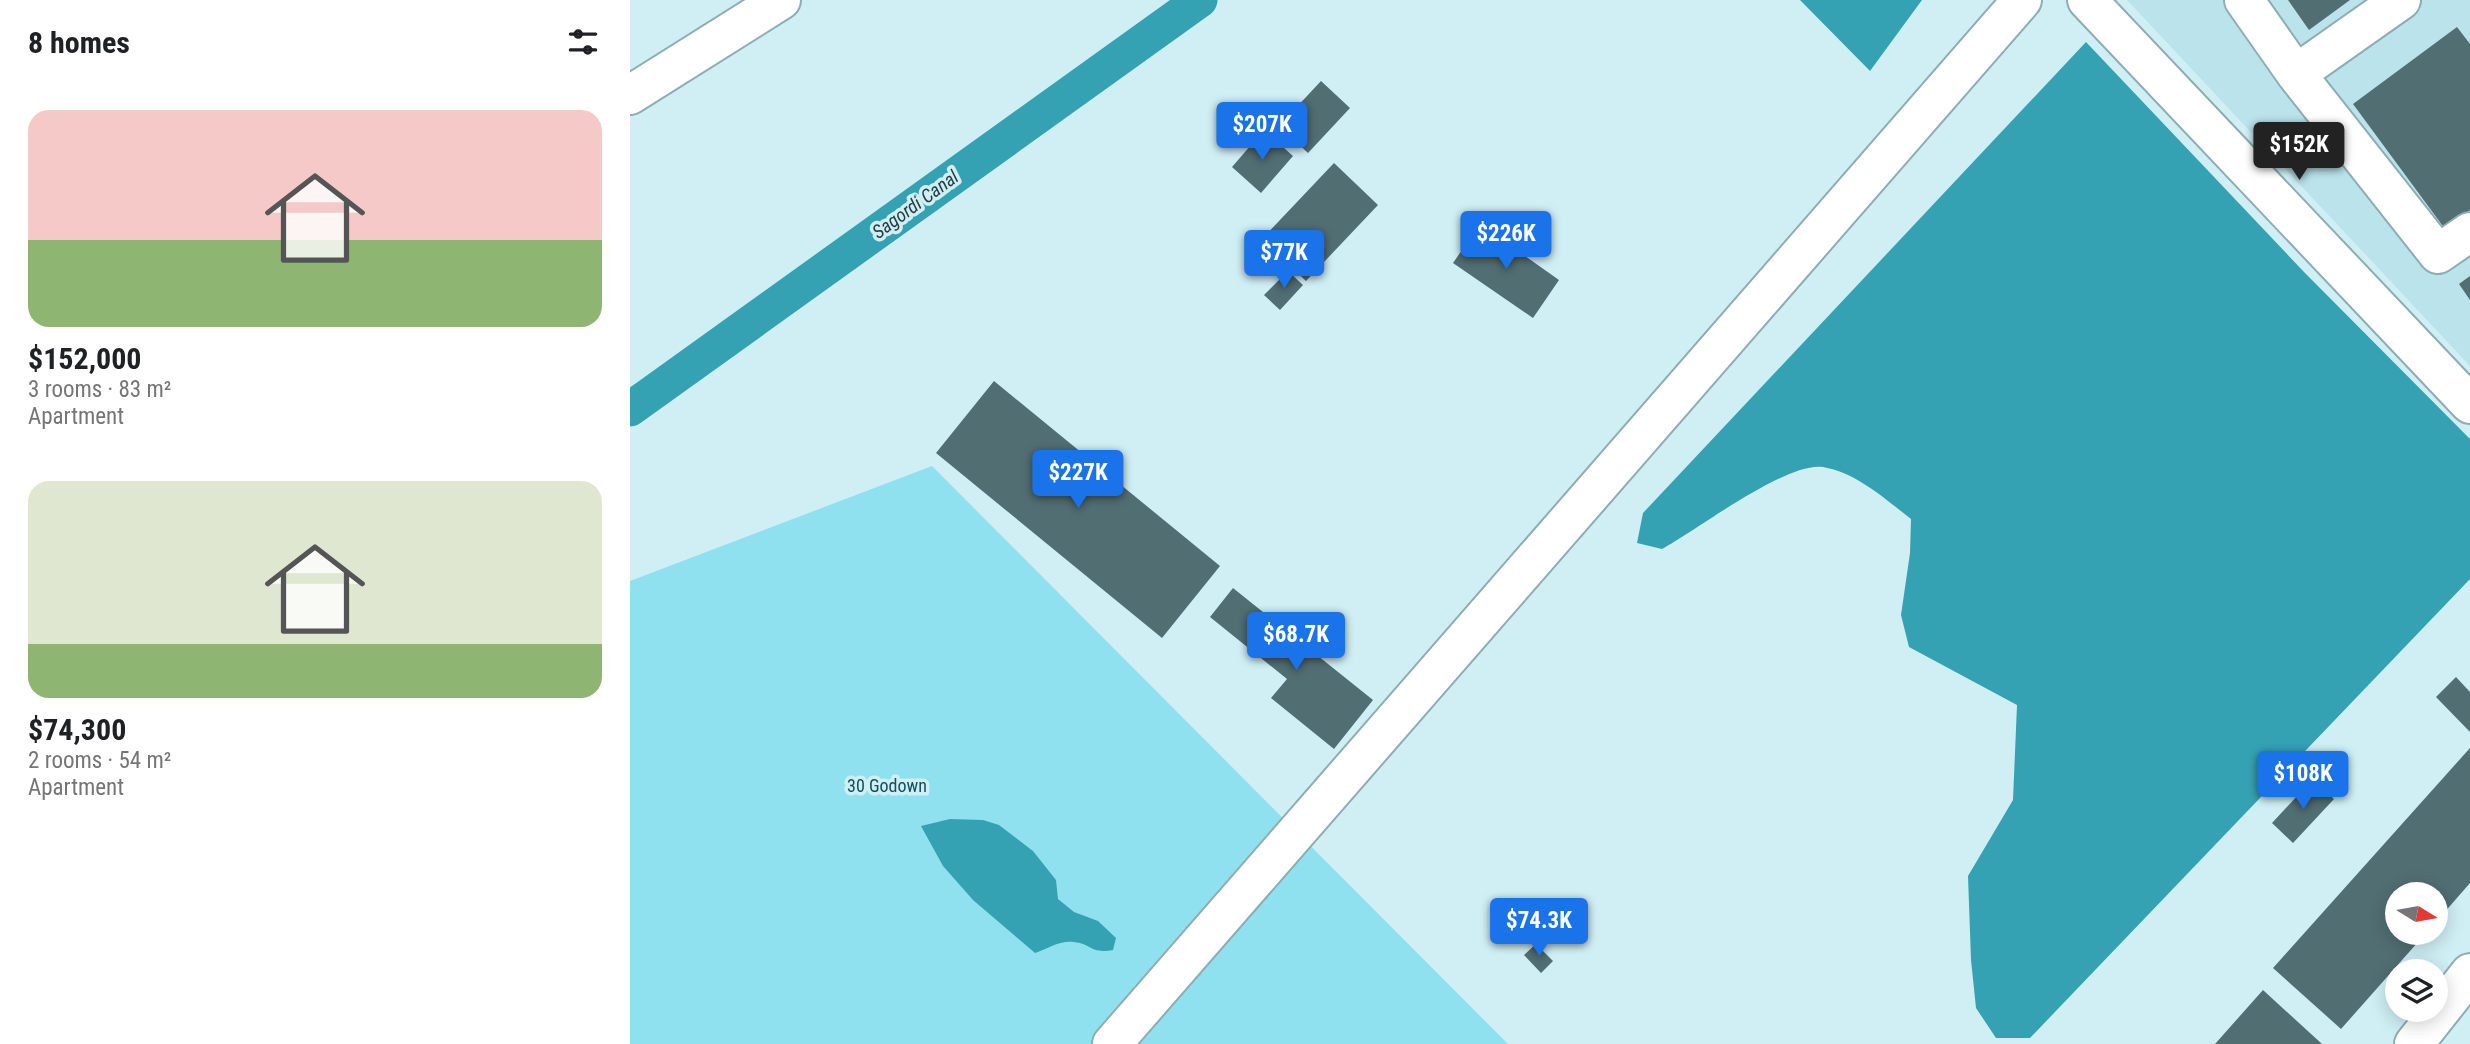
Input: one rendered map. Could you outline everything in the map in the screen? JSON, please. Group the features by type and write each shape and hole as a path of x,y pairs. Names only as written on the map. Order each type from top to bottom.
{"street":[{"path":"630,95 781,0"},
{"path":"1112,1044 2022,0"},
{"path":"2087,0 2470,404"},
{"path":"2244,0 2296,74 2438,254 2470,232"},
{"path":"2296,74 2401,0"},
{"path":"2414,1044 2470,974"}],"shaded area":[{"path":"1800,0 1922,0 1870,71"},
{"path":"2127,0 2470,0 2470,366"},
{"path":"2086,42 2304,272 2470,439 2470,579 2030,1038 1996,1038 1976,1008 1968,876 2013,800 2017,705 1909,647 1901,615 1910,553 1911,519 1870,488 1847,475 1823,467 1807,468 1765,485 1662,549 1637,543 1643,513"},
{"path":"950,819 983,820 999,825 1033,851 1056,880 1058,899 1074,912 1098,921 1116,938 1113,950 1100,951 1080,943 1069,942 1035,953 973,900 943,866 921,826"}],"green space":[{"name":"30 Godown","path":"932,466 1508,1044 630,1044 630,581"}],"building":[{"path":"2288,0 2350,0 2309,30"},
{"path":"2457,27 2470,44 2470,210 2445,229 2353,104"},
{"path":"1321,81 1350,108 1308,153 1279,126"},
{"path":"1264,130 1293,156 1261,193 1232,167"},
{"path":"1334,163 1378,205 1306,281 1262,239"},
{"path":"1480,224 1559,280 1533,318 1453,263"},
{"path":"1288,271 1303,285 1280,310 1264,295"},
{"path":"2470,276 2470,300 2459,284"},
{"path":"994,381 1220,566 1162,638 936,453"},
{"path":"1233,588 1373,700 1334,749 1271,698 1287,679 1210,617"},
{"path":"2456,677 2470,692 2470,732 2436,697"},
{"path":"2470,748 2470,883 2448,908 2448,882 2385,882 2385,945 2415,945 2403,959 2385,959 2385,979 2341,1029 2273,968"},
{"path":"2313,779 2334,799 2293,843 2272,823"},
{"path":"1536,944 1553,961 1541,973 1524,955"},
{"path":"2263,990 2322,1044 2215,1044"}],"waterway":[{"name":"Sagordi Canal","path":"630,409 1200,0"}]}
